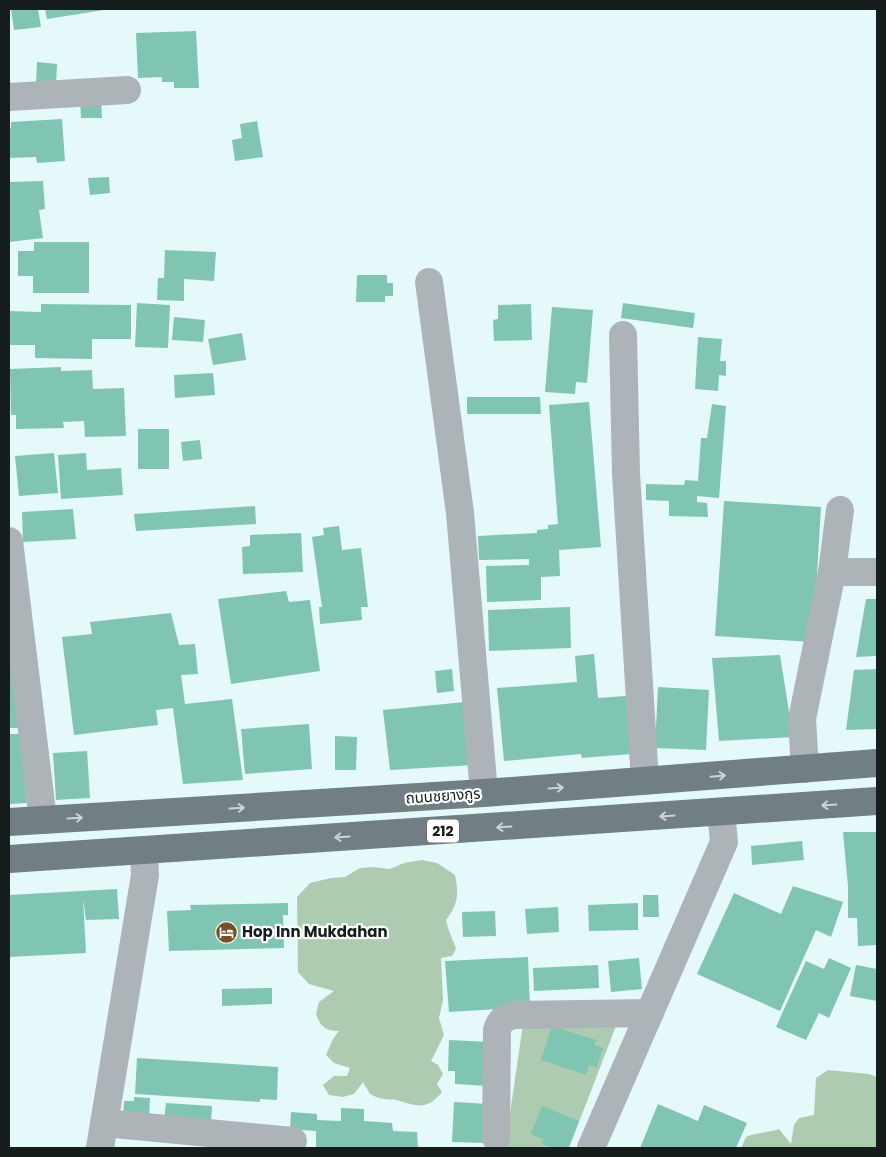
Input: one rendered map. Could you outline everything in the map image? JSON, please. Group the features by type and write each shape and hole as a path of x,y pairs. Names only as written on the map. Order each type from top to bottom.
{"main road":[{"name":"ถนนชยางกูร","path":"9,822 484,793 877,763"},
{"name":"212","path":"9,860 877,801"}],"street":[{"path":"9,97 128,90"},
{"path":"429,282 460,513 484,793"},
{"path":"623,335 626,473 645,782"},
{"path":"805,769 802,719 832,572 840,510"},
{"path":"9,541 43,820"},
{"path":"832,572 877,572"},
{"path":"591,1148 724,842 722,812"},
{"path":"144,851 145,875 102,1136 293,1141"},
{"path":"496,1138 497,1030 498,1025 504,1018 514,1015 650,1013"}],"green space":[{"path":"422,860 437,863 455,875 457,888 455,904 446,920 456,949 452,956 441,958 443,1000 439,1018 444,1035 431,1061 438,1065 443,1074 437,1084 442,1092 431,1102 421,1105 377,1097 370,1094 363,1082 354,1094 343,1097 329,1095 323,1085 334,1076 347,1076 350,1068 334,1063 326,1055 339,1031 324,1027 316,1014 319,1002 334,991 309,984 298,972 297,897 310,883 345,877 360,868 390,869 404,863"},
{"path":"523,1024 616,1026 569,1148 505,1148"},
{"path":"828,1070 869,1074 877,1077 877,1148 741,1148 746,1137 779,1129 791,1144 794,1125 799,1118 814,1115 816,1078"}],"building":[{"path":"11,9 38,9 41,27 14,30"},
{"path":"45,9 104,9 104,10 47,19"},
{"path":"196,31 199,88 174,88 174,82 162,82 162,77 138,78 136,33"},
{"path":"37,62 57,64 56,86 36,85"},
{"path":"101,96 102,118 81,118 80,97"},
{"path":"62,119 65,161 37,163 36,157 9,158 9,128 11,128 11,122"},
{"path":"257,121 263,157 235,161 232,140 242,138 240,124"},
{"path":"109,177 110,193 90,195 88,178"},
{"path":"43,181 45,209 39,210 43,238 9,242 9,182"},
{"path":"34,242 89,242 89,293 33,293 33,276 18,276 18,251 34,251"},
{"path":"165,250 216,252 214,281 184,279 184,301 157,300 158,278 164,278"},
{"path":"357,275 387,275 387,283 393,283 393,296 385,296 385,302 356,302"},
{"path":"137,303 170,305 168,348 135,347"},
{"path":"623,303 695,313 693,328 621,318"},
{"path":"41,304 131,305 131,339 92,339 92,359 35,358 35,345 9,345 9,311 41,312"},
{"path":"531,304 532,340 494,341 493,320 498,319 498,305"},
{"path":"552,307 593,310 587,383 576,382 575,394 545,392"},
{"path":"174,317 205,320 203,342 172,340"},
{"path":"242,333 246,360 213,365 208,339"},
{"path":"698,337 722,339 720,361 726,361 726,376 719,375 718,391 695,389"},
{"path":"61,367 61,371 92,370 93,389 124,388 126,436 85,437 84,421 63,422 64,428 16,429 16,415 11,415 10,369"},
{"path":"213,373 215,395 175,398 174,375"},
{"path":"467,397 540,397 541,414 467,414"},
{"path":"589,402 601,547 559,550 560,576 541,577 541,600 487,602 486,566 529,565 529,559 479,560 478,536 537,533 537,530 548,529 548,525 558,524 549,405"},
{"path":"712,404 726,406 719,498 697,496 697,502 707,503 708,517 669,516 669,501 646,500 646,484 684,485 685,480 698,481 701,438 707,438"},
{"path":"138,429 169,429 169,469 138,469"},
{"path":"200,440 202,459 183,461 181,442"},
{"path":"54,453 58,493 19,496 15,456"},
{"path":"86,453 87,470 121,468 123,495 61,499 58,455"},
{"path":"724,501 821,507 813,642 715,636"},
{"path":"255,506 256,524 136,531 134,514"},
{"path":"73,509 76,539 23,542 22,512"},
{"path":"339,526 342,550 361,548 368,607 361,607 362,620 320,624 319,607 322,607 312,537 324,535 323,528"},
{"path":"301,533 303,572 243,574 242,547 250,546 250,535"},
{"path":"286,591 289,602 310,600 320,671 231,684 218,599"},
{"path":"866,599 877,599 877,656 856,657"},
{"path":"570,607 571,648 489,651 488,610"},
{"path":"171,613 179,645 195,644 198,674 181,675 185,704 232,699 243,780 183,784 173,708 156,710 158,725 74,735 62,637 92,634 90,622"},
{"path":"9,638 19,728 9,728"},
{"path":"594,654 598,698 626,696 631,754 582,758 581,754 504,761 497,688 577,682 575,656"},
{"path":"780,655 793,737 719,741 712,658"},
{"path":"452,669 454,691 437,693 435,671"},
{"path":"877,669 877,729 846,730 854,670"},
{"path":"658,687 709,690 706,750 655,748"},
{"path":"465,702 474,765 390,770 383,710"},
{"path":"309,724 312,769 245,774 241,729"},
{"path":"9,734 20,734 27,803 9,804"},
{"path":"335,736 357,737 356,770 335,770"},
{"path":"87,751 90,798 56,800 53,753"},
{"path":"843,832 877,832 877,945 858,946 857,918 848,918 848,886"},
{"path":"802,841 804,860 752,865 751,846"},
{"path":"793,886 843,902 831,937 816,930 780,1011 697,974 734,893 781,914"},
{"path":"117,889 119,919 86,920 83,898 86,953 9,957 9,895"},
{"path":"643,895 658,895 659,917 643,917"},
{"name":"Hop Inn Mukdahan","path":"288,903 288,915 283,915 284,948 169,951 167,911 191,910 190,905"},
{"path":"638,903 638,930 589,931 588,905"},
{"path":"558,907 559,932 527,934 525,909"},
{"path":"495,911 496,936 463,937 462,912"},
{"path":"528,957 530,1007 449,1012 445,961"},
{"path":"639,958 642,989 611,992 608,961"},
{"path":"829,958 851,968 829,1018 819,1013 806,1040 776,1027 806,961 824,969"},
{"path":"598,965 599,988 534,991 533,968"},
{"path":"856,965 877,969 877,1001 850,996"},
{"path":"272,988 272,1004 222,1006 222,989"},
{"path":"552,1026 596,1040 594,1045 603,1048 597,1067 589,1065 586,1075 541,1060"},
{"path":"449,1040 489,1042 487,1086 455,1084 455,1071 448,1071"},
{"path":"137,1058 278,1067 277,1100 260,1099 260,1102 135,1094"},
{"path":"134,1097 150,1098 149,1118 123,1117 124,1101 134,1101"},
{"path":"454,1102 488,1104 487,1143 452,1142"},
{"path":"166,1103 212,1106 211,1124 164,1120"},
{"path":"658,1104 698,1121 704,1105 747,1123 736,1148 640,1148"},
{"path":"542,1106 579,1121 568,1148 552,1148 541,1144 543,1139 531,1134"},
{"path":"341,1108 364,1109 364,1121 392,1123 393,1131 417,1132 418,1148 316,1147 316,1131 290,1129 291,1112 317,1114 317,1120 341,1121"}],"place":[{"name":"Hop Inn Mukdahan","path":"226,932"}]}
